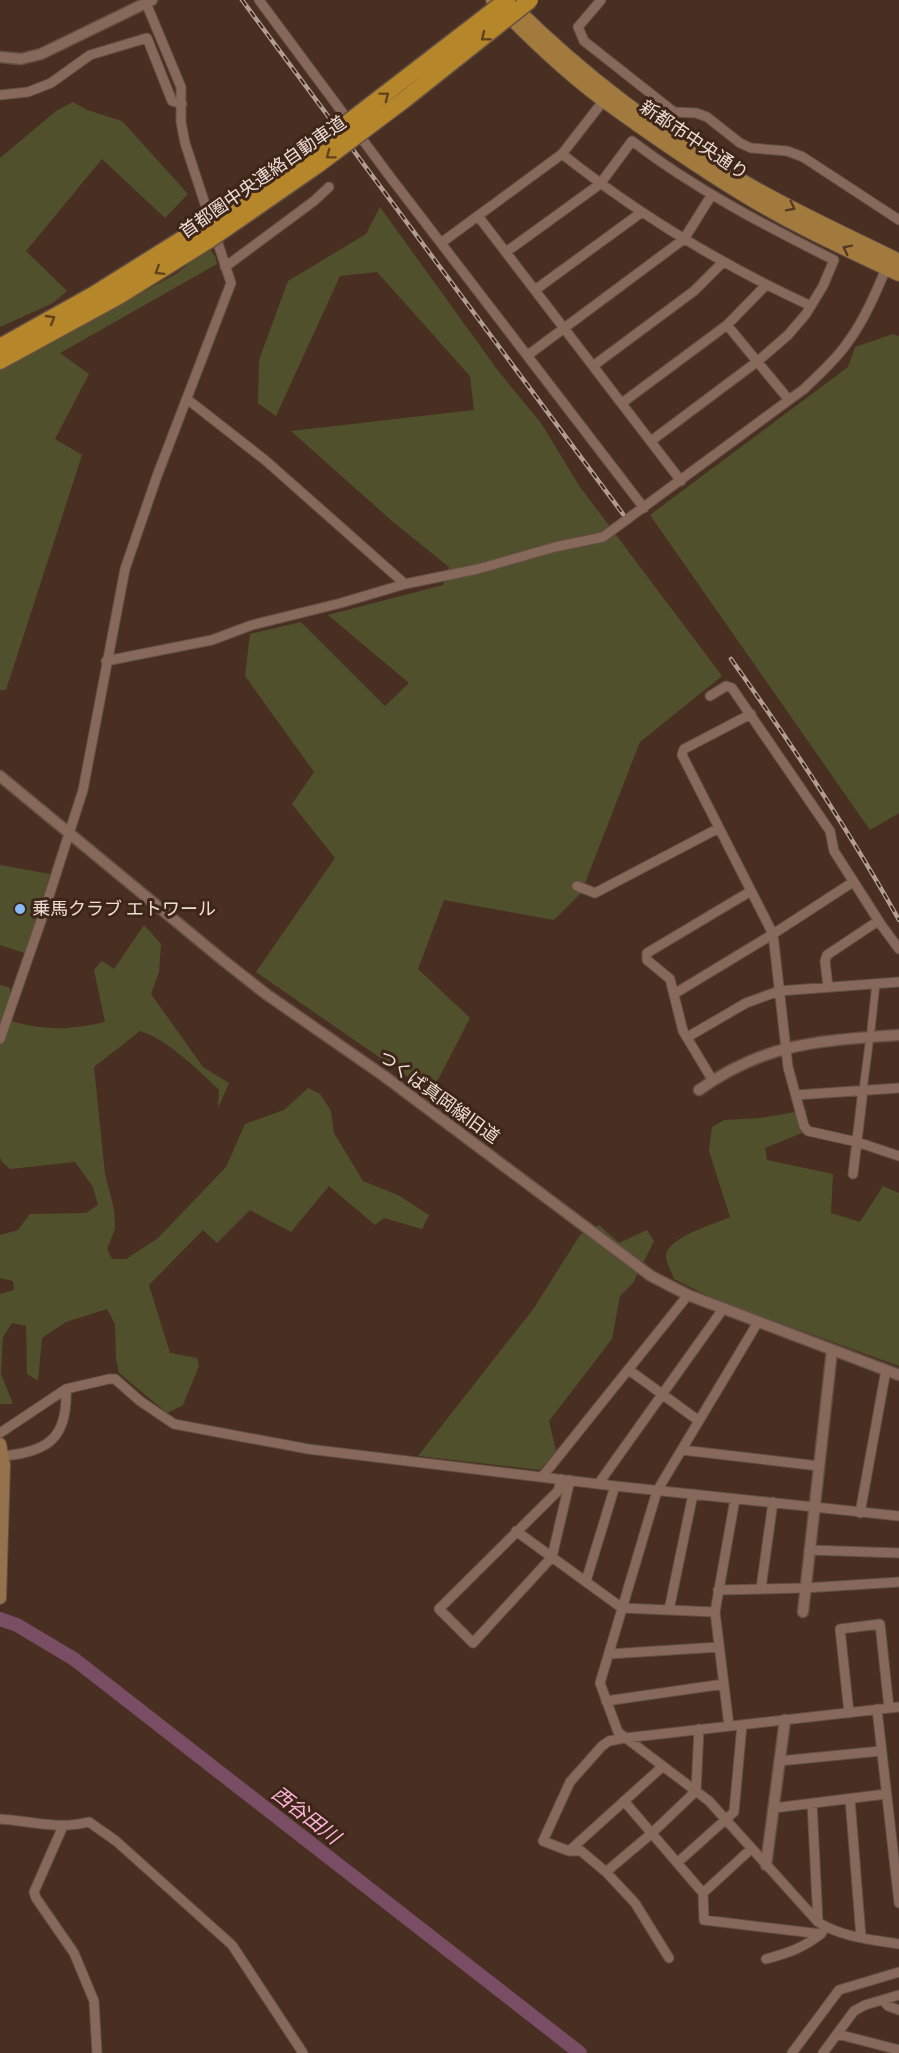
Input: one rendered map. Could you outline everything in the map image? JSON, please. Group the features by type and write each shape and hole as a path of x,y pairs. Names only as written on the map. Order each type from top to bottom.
{"highway":[{"name":"首都圏中央連絡自動車道","path":"0,361 119,296 205,234 507,0"},
{"name":"首都圏中央連絡自動車道","path":"0,347 205,234 316,166 530,0"}],"main road":[{"name":"新都市中央通り","path":"493,0 528,35 604,100 664,144 778,214 894,265"},
{"name":"新都市中央通り","path":"507,0 579,66 679,142 750,186 894,265"},
{"path":"0,1598 2,1450"}],"street":[{"path":"259,0 644,508"},
{"path":"601,0 578,27 584,42 674,112 696,113 707,117 740,143 751,148 787,151 803,157 899,220"},
{"path":"0,57 21,59 41,54 149,2 181,87 181,122 185,143 231,283 157,476 125,569 83,790 0,1039"},
{"path":"0,95 28,92 51,83 90,55 147,38 172,101 182,104"},
{"path":"441,243 562,154 604,100"},
{"path":"506,252 600,184 632,141 711,196 834,260 811,306 788,335 758,361 651,441"},
{"path":"562,154 600,184 684,239 766,285 811,306"},
{"path":"225,267 329,188"},
{"path":"528,355 684,239 711,196"},
{"path":"535,290 642,212"},
{"path":"478,216 681,481"},
{"path":"593,366 694,291 723,262"},
{"path":"106,661 212,640 252,625 405,584 478,569 555,547 603,537 804,389 830,364 848,342 894,265"},
{"path":"622,403 727,325 766,285"},
{"path":"727,325 789,400"},
{"path":"187,399 265,460 405,584"},
{"path":"710,696 726,686 732,688 830,831 834,851 852,882 899,949"},
{"path":"751,714 684,749 682,755 773,934 788,1067 804,1126 808,1131 857,1142 899,1156"},
{"name":"つくば真岡線旧道","path":"0,776 266,994 384,1076 651,1276 688,1295 899,1375"},
{"path":"577,886 595,893 719,828"},
{"path":"674,993 773,934 852,882"},
{"path":"713,1081 683,1031 670,979 646,960 647,953 751,891"},
{"path":"828,987 825,960 827,955 878,921"},
{"path":"692,1035 751,1000 779,991 899,982"},
{"path":"871,1030 876,983"},
{"path":"699,1090 742,1063 786,1047 821,1041 899,1035"},
{"path":"853,1174 869,1044"},
{"path":"796,1095 899,1088"},
{"path":"542,1477 688,1295"},
{"path":"599,1483 723,1308"},
{"path":"759,1322 657,1491 600,1683 618,1732 709,1801 821,1928"},
{"path":"802,1612 832,1350"},
{"path":"629,1370 699,1421"},
{"path":"860,1513 886,1370"},
{"path":"0,1433 66,1389 115,1379 165,1420 183,1426 308,1449 657,1491 899,1516"},
{"path":"2,1450 26,1454 50,1441 59,1430 66,1415 66,1389"},
{"path":"682,1450 819,1466"},
{"path":"566,1479 552,1557 473,1643 439,1610 558,1491 566,1479"},
{"path":"586,1581 615,1486"},
{"path":"669,1610 693,1494"},
{"path":"729,1726 715,1612 735,1499"},
{"path":"761,1588 773,1502"},
{"path":"516,1531 622,1608 715,1612"},
{"path":"809,1550 899,1553"},
{"path":"718,1590 805,1588 899,1582"},
{"path":"849,1713 840,1629 880,1624 889,1708"},
{"path":"609,1654 719,1647"},
{"path":"606,1701 724,1684"},
{"path":"669,1958 635,1903 606,1872 581,1851 569,1851 543,1841 570,1782 602,1746 609,1741 625,1738 899,1707"},
{"path":"876,1709 896,1859 899,1903"},
{"path":"766,1865 785,1720"},
{"path":"677,1863 734,1812 742,1725"},
{"path":"606,1872 696,1791 699,1730"},
{"path":"779,1761 881,1751"},
{"path":"569,1851 663,1766"},
{"path":"774,1808 886,1794"},
{"path":"850,1799 861,1937"},
{"path":"624,1801 703,1893 704,1920 821,1928 899,1944"},
{"path":"766,1959 807,1946 821,1928 812,1803"},
{"path":"0,1819 36,1825 63,1826 89,1822 116,1841 232,1945 303,2053"},
{"path":"63,1826 34,1892 74,1953 94,2001 97,2053"},
{"path":"703,1893 752,1849"},
{"path":"792,2053 839,1990 899,1972"},
{"path":"823,2053 849,2016 859,2008 899,1995"},
{"path":"883,2000 888,2006 899,2010"},
{"path":"837,2034 899,2049"}],"green space":[{"path":"73,102 87,110 122,121 188,194 165,218 102,159 26,251 67,291 53,303 0,327 0,158 56,111"},
{"path":"380,207 499,372 541,423 580,487 722,676 640,742 581,893 554,920 444,900 418,969 470,1018 431,1093 256,972 335,858 292,804 314,772 245,676 250,634 301,622 385,706 409,683 328,615 443,585 449,567 392,521 291,431 474,410 470,376 377,272 340,276 276,416 258,403 259,360 288,281 366,234"},
{"path":"209,248 217,264 60,353 89,374 55,439 82,455 6,690 0,690 0,370 176,274"},
{"path":"893,334 899,336 899,813 870,830 650,515 848,367 855,347"},
{"name":"乗馬クラブ エトワール","path":"0,865 50,874 27,954 0,945"},
{"path":"144,925 161,944 159,972 151,994 203,1067 229,1083 218,1108 219,1090 171,1048 140,1031 94,1067 105,1174 114,1209 115,1229 107,1249 112,1259 126,1259 158,1238 226,1167 245,1124 284,1110 308,1088 320,1094 331,1111 334,1133 363,1181 398,1195 429,1215 422,1229 384,1218 375,1225 329,1186 291,1232 250,1210 217,1243 203,1230 149,1285 170,1353 197,1358 199,1366 183,1405 167,1413 119,1373 116,1359 115,1324 107,1309 66,1322 42,1338 38,1381 27,1374 26,1326 12,1323 3,1337 1,1374 13,1404 0,1404 0,1294 14,1290 13,1281 0,1278 0,1235 18,1230 30,1214 86,1213 98,1205 93,1187 75,1162 10,1169 2,1162 0,1157 0,985 10,988 11,1021 58,1028 105,1022 94,970 102,961 114,969"},
{"path":"807,1110 802,1133 765,1148 767,1160 833,1174 831,1213 860,1222 883,1186 899,1193 899,1366 716,1300 674,1279 668,1265 666,1256 668,1249 674,1243 693,1232 730,1217 709,1151 712,1127 724,1120 761,1118"},
{"path":"599,1225 619,1243 647,1230 654,1241 633,1283 620,1296 612,1339 549,1421 556,1451 540,1470 418,1456 534,1308 580,1235"}],"waterway":[{"name":"西谷田川","path":"0,1619 17,1625 74,1659 580,2053"}],"railway":[{"path":"242,0 623,514"},
{"path":"731,659 818,787 899,920"}],"place":[{"name":"乗馬クラブ エトワール","path":"20,909"}]}
